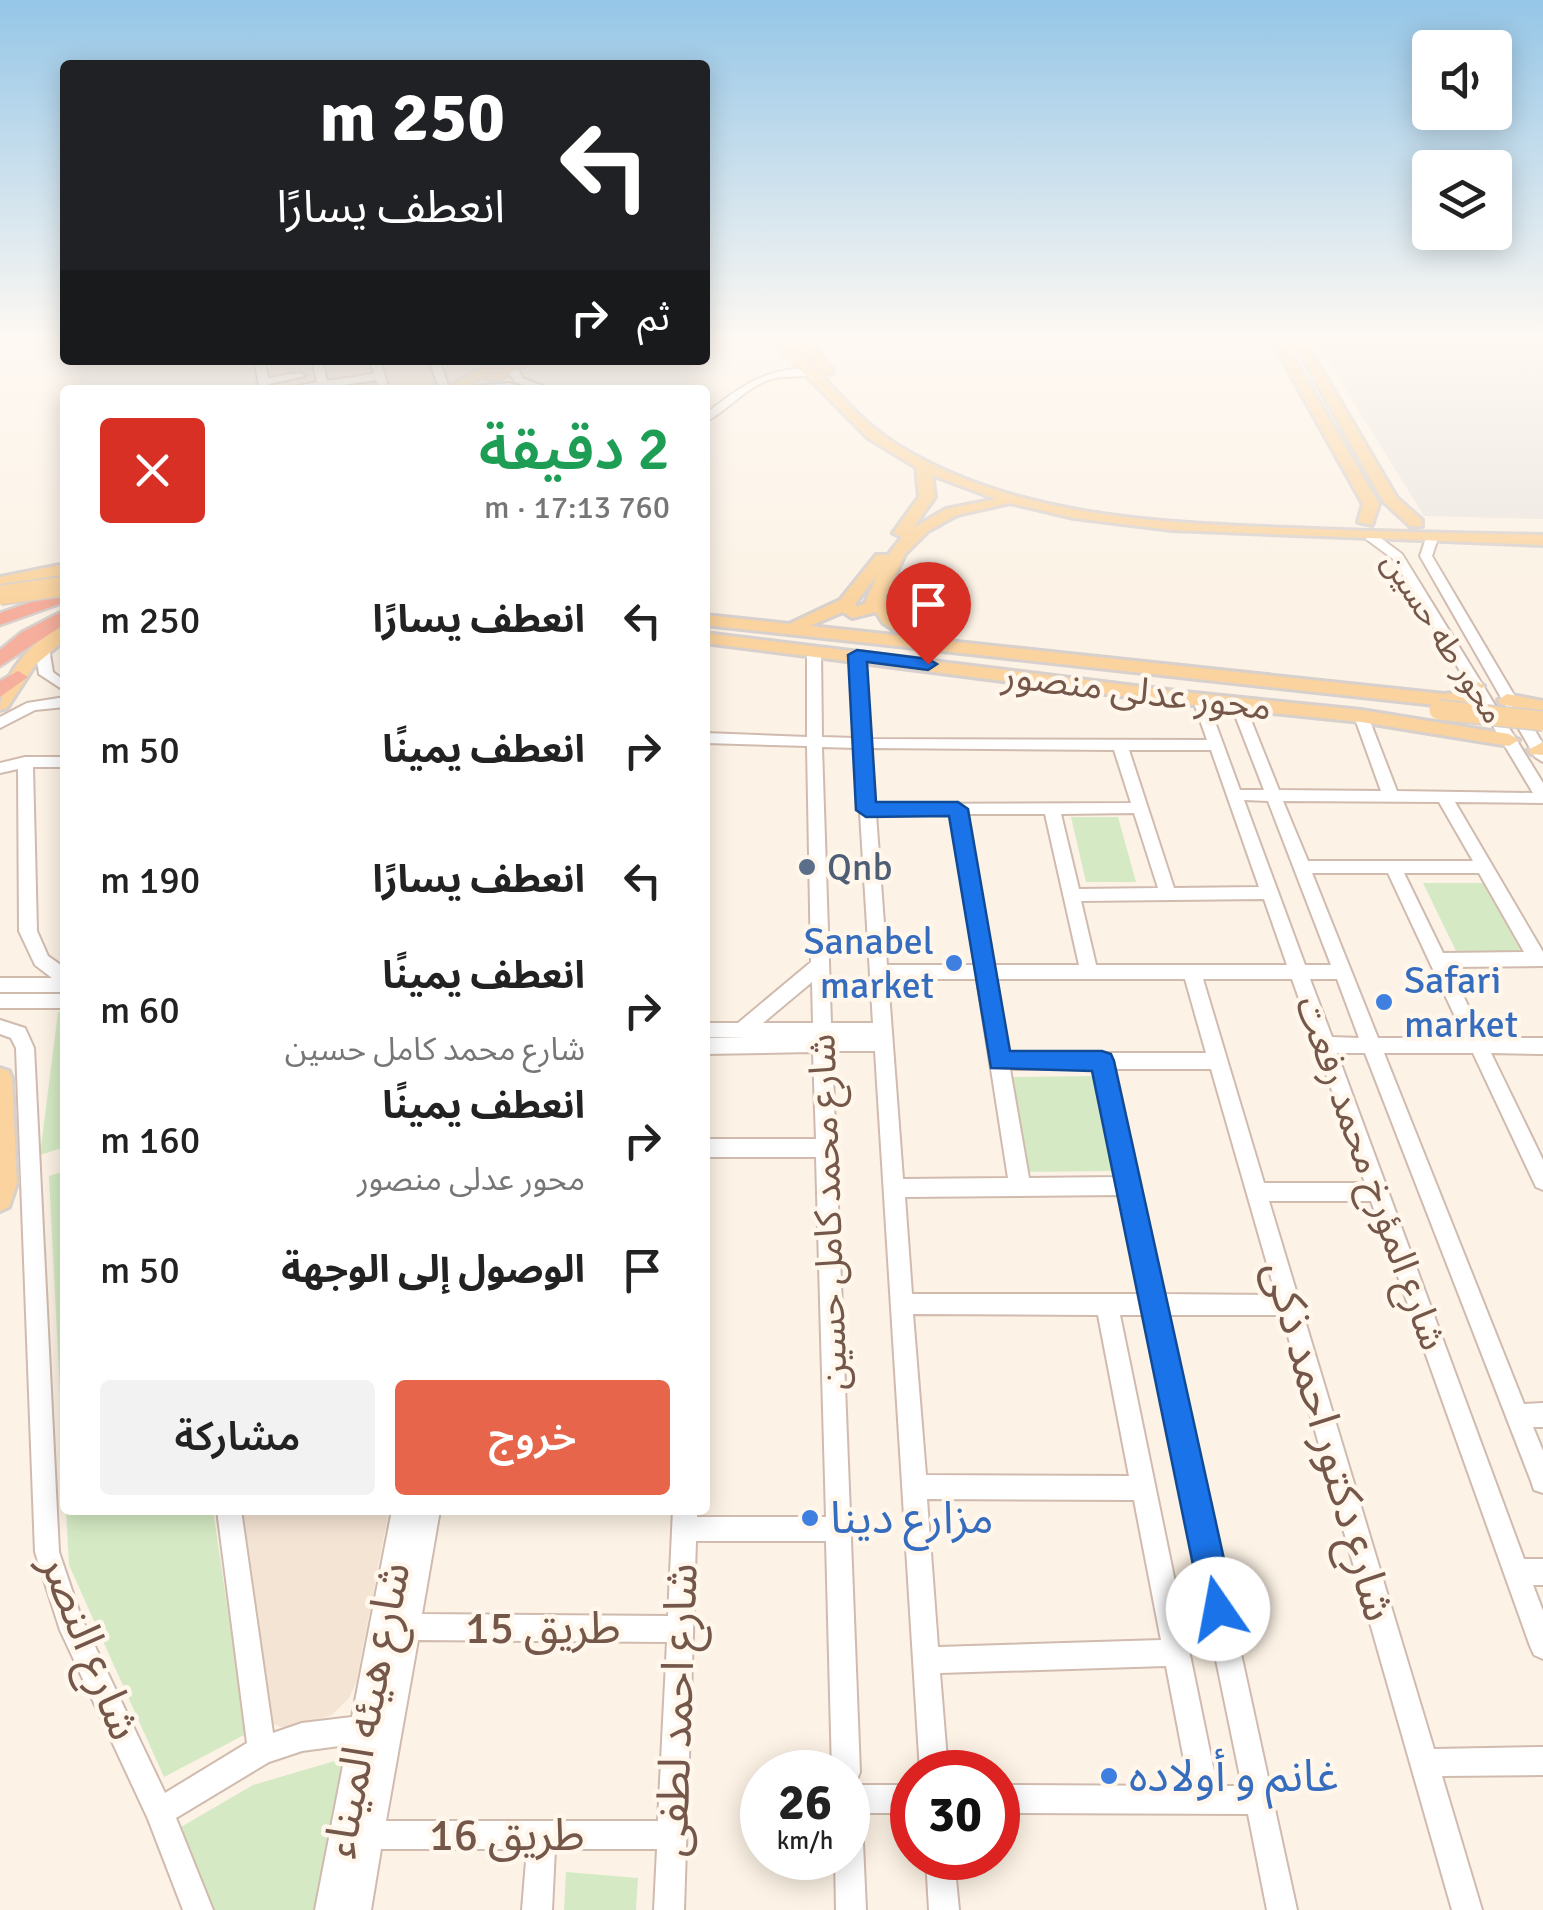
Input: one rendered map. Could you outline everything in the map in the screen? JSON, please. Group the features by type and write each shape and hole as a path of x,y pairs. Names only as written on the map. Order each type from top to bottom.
{"highway":[{"path":"0,599 60,588"},
{"path":"0,619 60,589"},
{"path":"0,640 60,609"},
{"path":"0,660 28,636 60,619"},
{"path":"0,691 18,677"}],"main road":[{"path":"864,427 923,465 1019,502 1138,524 1368,529 1416,523 1543,526"},
{"path":"880,427 942,462 1003,486 1074,504 1432,538 1543,540"},
{"path":"1328,427 1371,504 1368,529"},
{"path":"1350,427 1395,506 1416,523"},
{"path":"923,465 927,497"},
{"path":"789,628 826,616 846,604 927,497 936,492 954,494 960,500 904,546 883,579 878,600 862,614 849,611 846,604"},
{"path":"954,508 1019,502"},
{"path":"1371,504 1395,506"},
{"path":"0,582 60,570"},
{"path":"878,600 894,624 932,646"},
{"name":"محور عدلى منصور","path":"710,620 1176,670 1202,682 1443,710"},
{"path":"0,704 42,648 60,635"},
{"name":"محور عدلى منصور","path":"710,639 1238,705 1361,716 1461,729 1508,740"},
{"path":"1443,710 1470,695 1475,686"},
{"path":"1192,699 1214,693 1543,721"},
{"path":"1507,700 1543,708"},
{"path":"1443,710 1466,715 1461,729"},
{"path":"1443,710 1542,746"},
{"path":"0,1078 4,1182 0,1200"}],"street":[{"name":"محور طه حسين","path":"1368,529 1398,557 1543,797"},
{"name":"محور طه حسين","path":"1432,538 1426,556 1507,700 1542,746"},
{"path":"1398,557 1408,551 1426,556"},
{"path":"42,648 46,674 60,684"},
{"name":"شارع محمد كامل حسين","path":"814,651 845,1750"},
{"name":"شارع محمد كامل حسين","path":"857,655 868,745 866,810 881,972 933,1750"},
{"path":"57,702 43,699 44,694 60,687"},
{"name":"شارع المؤرخ محمد رفعت","path":"1192,699 1216,745 1543,1646"},
{"path":"0,723 24,709 57,702"},
{"name":"شارع المؤرخ محمد رفعت","path":"1238,705 1543,1481"},
{"path":"1361,716 1391,796"},
{"path":"710,738 814,746"},
{"path":"710,750 868,745 1216,745"},
{"path":"1120,745 1168,894"},
{"path":"0,768 24,762 60,762"},
{"path":"24,762 28,932 41,960 60,977"},
{"path":"1234,795 1543,797"},
{"path":"1444,797 1540,959"},
{"path":"1052,808 1088,972"},
{"path":"866,810 1140,808"},
{"path":"958,809 1020,1187"},
{"path":"1302,867 1484,867"},
{"path":"1393,867 1478,1046 1535,1146 1543,1181"},
{"path":"1071,894 1269,892"},
{"path":"1437,960 1540,959"},
{"path":"742,1030 820,965"},
{"path":"881,972 1343,972"},
{"name":"شارع دكتور احمد ذكى","path":"1192,972 1467,1910"},
{"path":"0,985 60,982"},
{"path":"0,1001 60,1001"},
{"name":"شارع النصر","path":"0,1027 18,1033 25,1048 48,1552 69,1621 159,1812 198,1910"},
{"path":"710,1030 822,1037"},
{"path":"710,1046 822,1037 885,1037"},
{"path":"1324,1044 1543,1046"},
{"path":"999,1061 1218,1061"},
{"path":"1102,1061 1282,1910"},
{"path":"710,1148 826,1148"},
{"path":"895,1188 1129,1186"},
{"path":"1256,1192 1378,1192"},
{"path":"903,1304 1290,1305"},
{"path":"1108,1305 1206,1800"},
{"path":"1517,1416 1543,1415"},
{"path":"915,1486 1144,1488"},
{"path":"230,1515 262,1750"},
{"name":"شارع هيئه الميناء","path":"356,1910 356,1835 364,1729 403,1515"},
{"name":"شارع هيئه الميناء","path":"330,1910 356,1835 407,1627 427,1515"},
{"path":"684,1520 838,1529"},
{"name":"شارع احمد لطفى","path":"669,1910 684,1520"},
{"path":"1516,1572 1543,1572"},
{"name":"طريق 15","path":"407,1627 680,1628"},
{"path":"927,1660 1177,1654"},
{"path":"159,1812 262,1750 302,1737 364,1729"},
{"path":"1424,1763 1543,1761"},
{"path":"1020,1799 1258,1800"},
{"name":"طريق 16","path":"356,1835 672,1835"},
{"path":"537,1910 542,1835"},
{"path":"849,1880 850,1910"},
{"path":"942,1880 944,1910"}],"shaded area":[{"path":"1369,427 1543,427 1543,519 1424,516"},
{"path":"235,1515 388,1515 356,1683 349,1698 332,1715 286,1729 270,1723"}],"green space":[{"path":"1071,817 1118,817 1136,882 1086,882"},
{"path":"1423,883 1484,883 1521,951 1456,951"},
{"path":"58,1012 60,1149 40,1155"},
{"path":"1092,1076 1113,1171 1024,1172 1009,1077"},
{"path":"60,1173 60,1393 49,1176"},
{"path":"66,1515 214,1515 246,1734 164,1777 69,1565"},
{"path":"345,1758 317,1910 214,1910 181,1827 253,1785"},
{"path":"566,1872 638,1878 636,1910 564,1910"}],"place":[{"name":"Qnb","path":"807,867"},
{"name":"Sanabel market","path":"954,963"},
{"name":"Safari market","path":"1384,1002"},
{"name":"مزارع دينا","path":"810,1518"},
{"name":"غانم و أولاده","path":"1109,1776"}],"route":[{"path":"928,664 857,655 866,810 958,809 999,1061 1102,1061 1218,1609"}]}
